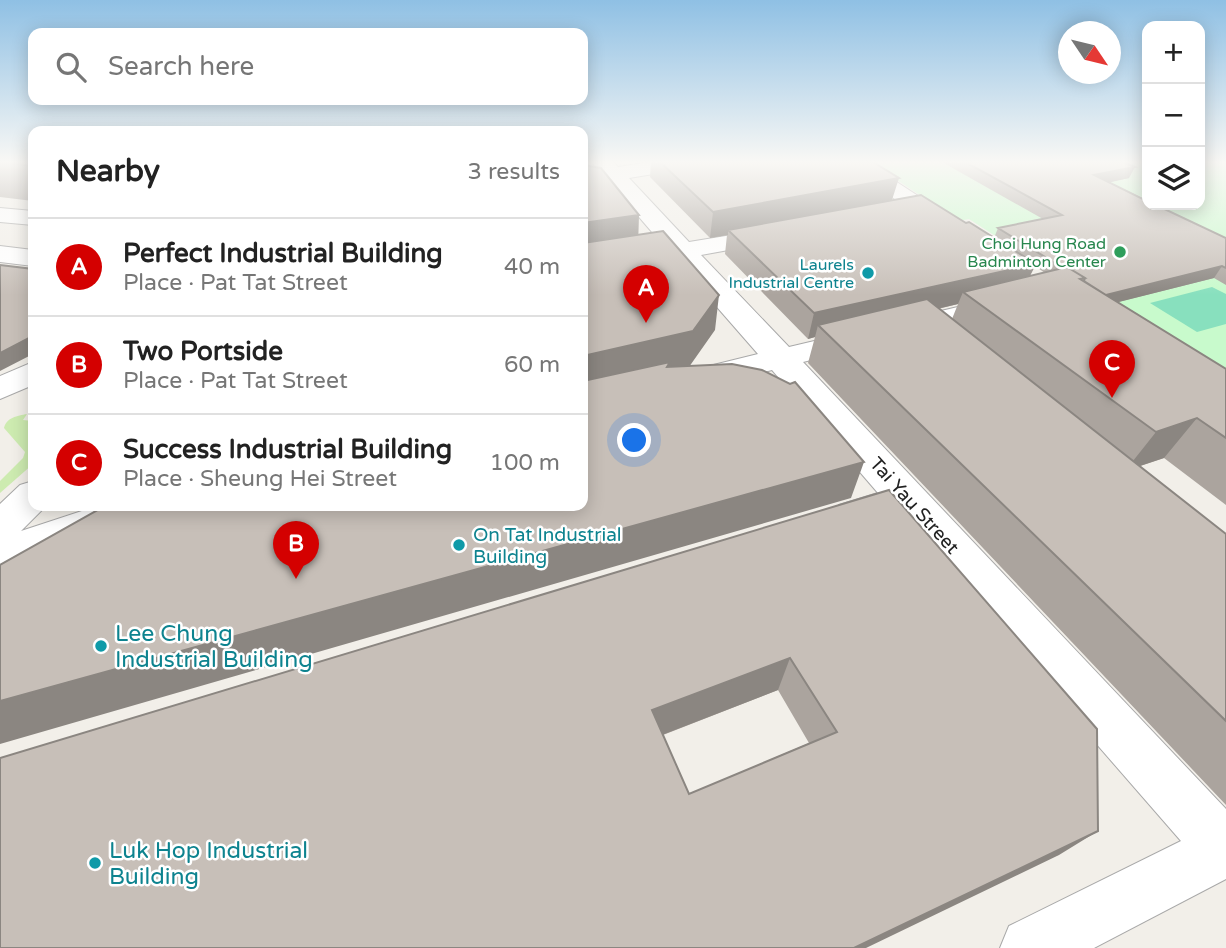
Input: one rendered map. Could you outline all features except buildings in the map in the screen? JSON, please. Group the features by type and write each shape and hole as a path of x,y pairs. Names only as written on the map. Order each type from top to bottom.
{"street":[{"name":"Tai Yau Street","path":"636,206 683,250 1226,849"},
{"path":"881,215 921,207 965,236"},
{"path":"0,215 28,218"},
{"path":"588,266 683,250 711,248 802,230"},
{"path":"0,254 28,257"},
{"path":"918,325 950,351"},
{"path":"672,384 782,358"},
{"path":"0,389 28,375"},
{"path":"810,528 909,498"},
{"path":"0,528 28,500"},
{"path":"0,555 130,511"},
{"path":"1031,948 1226,849"}],"lane":[{"path":"782,358 1023,300"}],"green space":[{"path":"937,206 1142,206 1142,210 1205,210 1205,206 1226,206 1226,384 969,219 959,221"},
{"path":"1212,287 1226,294 1226,324 1197,332 1150,303"},
{"path":"27,414 23,420 28,420 28,468 0,493 0,481 23,458 25,452 4,428 10,419"}],"place":[{"name":"Choi Hung Road Badminton Center","path":"1120,252"},
{"name":"Laurels Industrial Centre","path":"868,273"},
{"name":"Perfect Industrial Building","path":"646,323"},
{"name":"Success Industrial Building","path":"1112,398"},
{"name":"On Tat Industrial Building","path":"459,545"},
{"name":"Two Portside","path":"296,579"},
{"name":"Lee Chung Industrial Building","path":"101,646"},
{"name":"Luk Hop Industrial Building","path":"95,863"}]}
